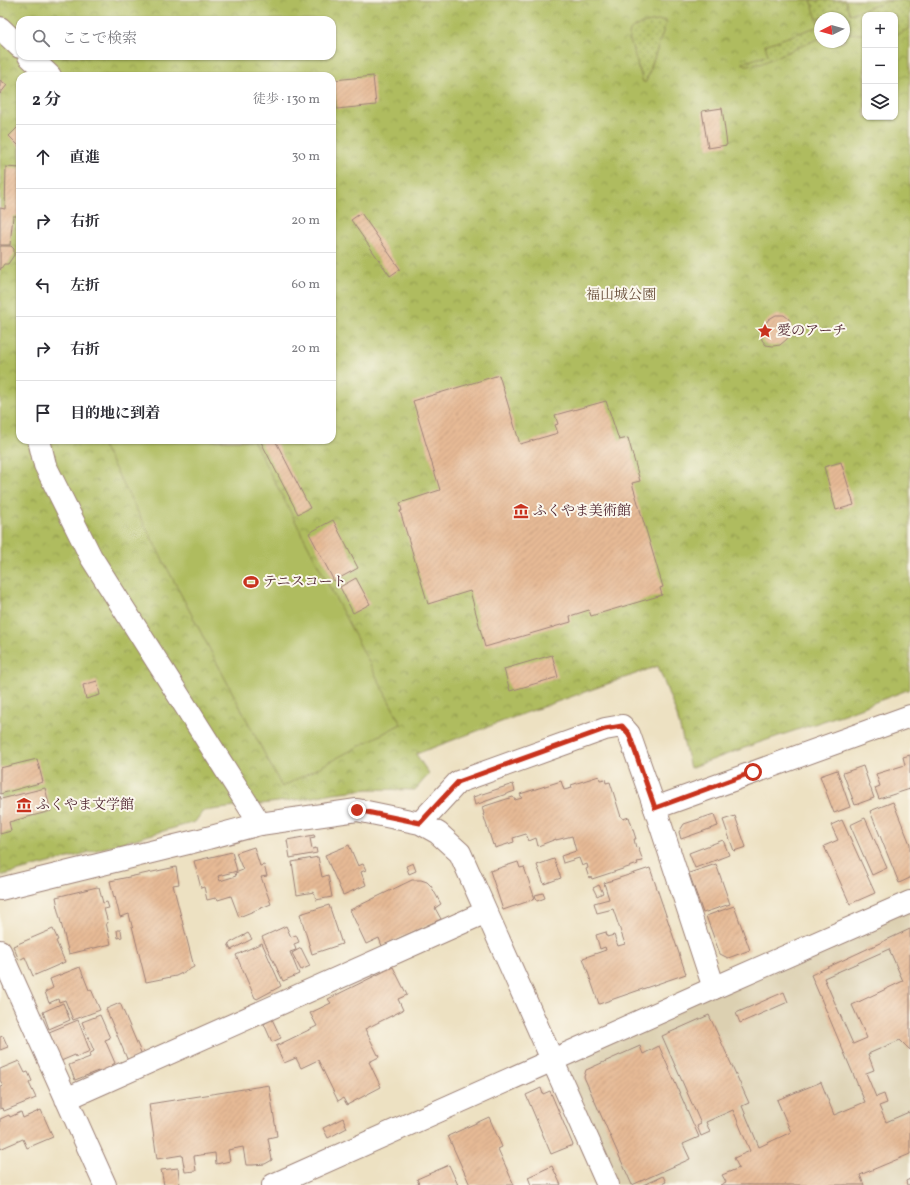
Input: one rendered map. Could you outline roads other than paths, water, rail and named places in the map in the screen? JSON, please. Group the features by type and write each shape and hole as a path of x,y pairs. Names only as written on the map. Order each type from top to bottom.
{"street":[{"path":"0,28 16,43"},
{"path":"33,60 46,72"},
{"path":"40,444 45,465 91,556 260,824"},
{"path":"655,808 910,716"},
{"path":"420,823 458,782 605,729 622,726 629,734 655,808 714,988"},
{"path":"0,888 260,824 357,810 420,823 438,833 460,853 608,1185"},
{"path":"273,1185 910,902"},
{"path":"66,1099 486,912"},
{"path":"0,951 106,1185"}],"place":[{"name":"愛のアーチ","path":"765,331"},
{"name":"ふくやま美術館","path":"521,511"},
{"name":"テニスコート","path":"251,582"},
{"name":"ふくやま文学館","path":"24,805"}],"park label":[{"name":"福山城公園","path":"621,295"}]}
